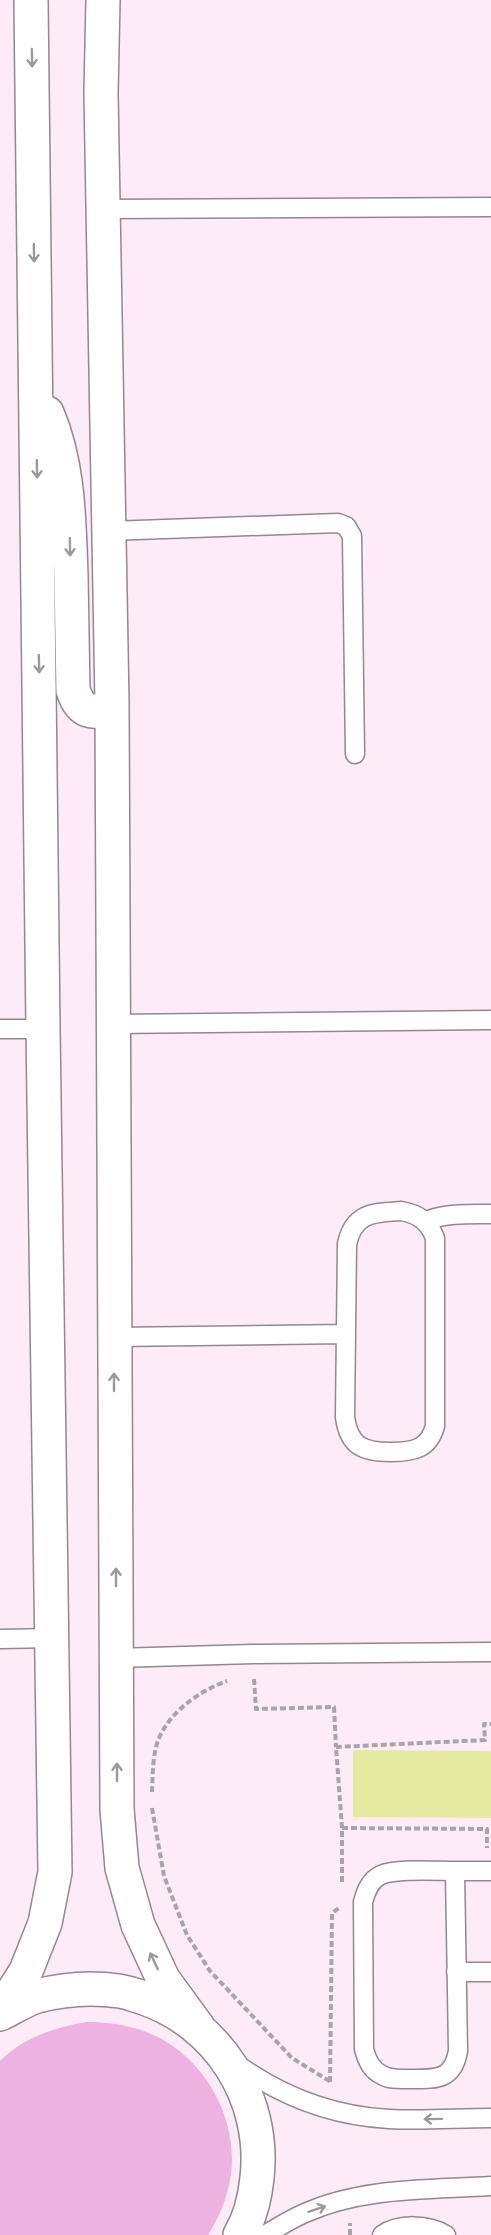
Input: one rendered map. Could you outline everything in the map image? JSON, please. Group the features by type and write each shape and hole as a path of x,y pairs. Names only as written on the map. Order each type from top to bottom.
{"street":[{"path":"0,2013 26,1971 45,1923 55,1872 31,0"},
{"path":"103,0 101,93 112,704 117,1809 122,1868 138,1925 163,1979 198,2027 225,2057 244,2088 255,2121 259,2157 255,2193 245,2227 240,2235"},
{"path":"36,389 51,424 66,487 76,701 83,708 93,712 104,710 112,704"},
{"path":"0,2013 36,1997 78,1989 110,1990 121,1991 162,2004 198,2027"}],"lane":[{"path":"103,209 491,207"},
{"path":"109,531 338,522 346,526 352,536 355,754"},
{"path":"112,1024 491,1020"},
{"path":"0,1029 43,1029"},
{"path":"410,1212 426,1221 435,1238 436,1417 432,1436 426,1444 409,1452 373,1452 364,1449 350,1436 345,1417 346,1334 347,1244 352,1229 358,1221 376,1213 410,1212"},
{"path":"426,1221 440,1216 491,1214"},
{"path":"114,1337 346,1334"},
{"path":"0,1639 53,1638"},
{"path":"116,1658 253,1654 491,1652"},
{"path":"454,1871 458,2051 456,2061 451,2070 434,2079 393,2079 382,2076 367,2060 364,2049 363,1902 366,1891 372,1881 392,1872 454,1871 491,1871"},
{"path":"456,1972 491,1972"},
{"path":"225,2057 262,2082 302,2102 345,2114 389,2119 491,2118"},
{"path":"265,2235 306,2212 350,2198 388,2192 491,2186"},
{"path":"382,2235 401,2227 426,2227 438,2229 446,2235"}],"path":[{"path":"231,1680 191,1700 177,1711 161,1733 155,1754 151,1802 164,1876 186,1935 210,1971 292,2058 341,2086"},
{"path":"246,1680 255,1681"},
{"path":"256,1709 334,1707 342,1828"},
{"path":"336,1747 485,1740 484,1724 491,1724"}],"shaded area":[{"path":"0,0 491,0 491,2235 0,2235"},
{"path":"86,2022 127,2026 164,2040 202,2073 216,2095 231,2143 232,2168 227,2193 208,2235 0,2235 0,2061 19,2046 40,2035"}],"building":[{"path":"353,1750 491,1751 491,1818 353,1817"}]}
